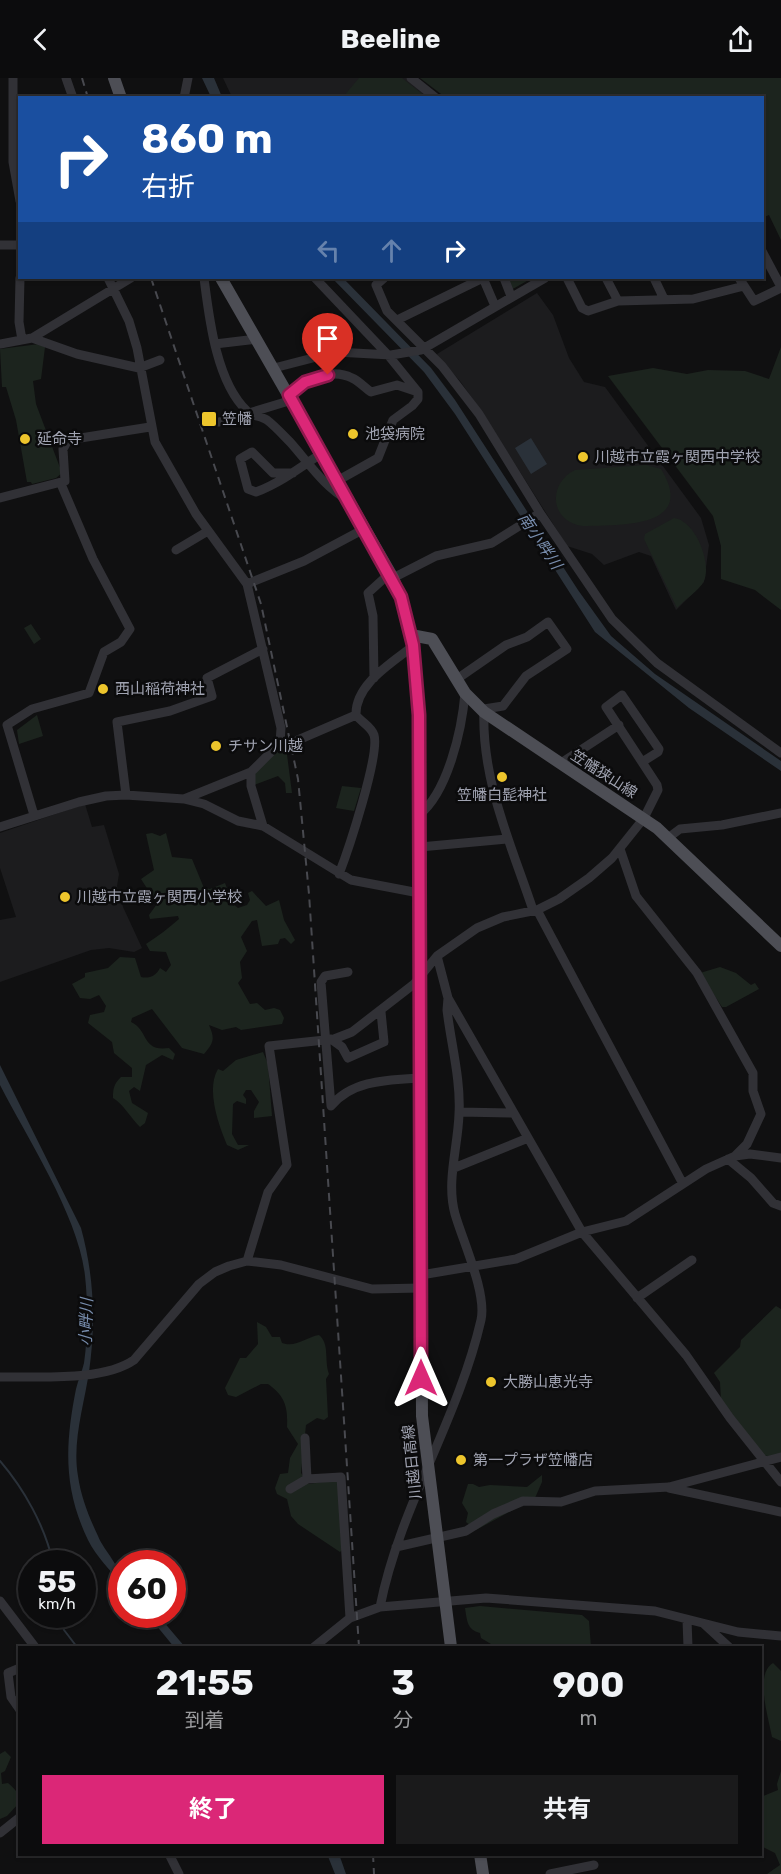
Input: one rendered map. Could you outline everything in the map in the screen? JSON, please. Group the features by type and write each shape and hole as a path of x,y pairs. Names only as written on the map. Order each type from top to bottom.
{"main road":[{"path":"114,78 120,96"},
{"name":"川越日高線","path":"222,279 391,576 406,612 412,640 419,715 422,1416 451,1646"},
{"name":"笠幡狭山線","path":"412,640 432,639 465,693 483,712 644,818 781,946"},
{"path":"480,1856 483,1874"}],"street":[{"path":"13,78 13,162 18,190"},
{"path":"66,78 72,96"},
{"path":"184,96 188,78"},
{"path":"411,78 434,96"},
{"path":"0,245 18,245"},
{"path":"568,279 582,308 588,311 618,301 693,299 742,282 754,301 781,287 764,255"},
{"path":"20,279 19,322 22,340"},
{"path":"109,279 115,288 137,348 150,427 163,457 208,531 247,584 282,736 276,747 262,757 251,772 184,799"},
{"path":"0,344 32,338 129,279"},
{"path":"204,279 214,344 228,382 249,413 266,419 336,492 348,500"},
{"path":"316,279 390,355 418,392 418,399 412,406 393,420 378,458 337,481"},
{"path":"383,279 376,285 387,310 454,381 479,414 539,514 612,619 657,663 781,753"},
{"path":"397,320 481,279"},
{"path":"483,279 495,306"},
{"path":"504,279 511,296"},
{"path":"274,368 336,352 390,355 424,350 511,296 543,279"},
{"path":"607,279 618,301"},
{"path":"654,279 664,298"},
{"path":"32,338 77,354 139,368 160,360"},
{"path":"214,344 256,339"},
{"path":"219,422 291,398 305,382 315,377 339,375 351,378 371,392 397,385 418,392"},
{"path":"0,498 61,484 66,478 63,450 68,440 150,427"},
{"path":"293,473 273,473 252,452 240,459 251,492 259,491 293,473 322,453"},
{"path":"34,815 3,723 32,709 89,693 104,652 126,637 130,629 93,559 61,484"},
{"path":"374,678 373,615 368,593 391,576 436,556 492,543 539,514"},
{"path":"247,584 299,564 364,529"},
{"path":"176,550 208,531"},
{"path":"457,679 506,645 527,637 548,622 567,650 526,676 503,706 487,708 483,712 492,792 507,839 535,910 683,1184"},
{"path":"339,874 368,778 375,744 370,729 356,715 357,701 374,678 412,640"},
{"path":"126,795 117,722 170,711 212,696 203,679 262,650"},
{"path":"419,815 433,800 453,755 463,717 465,693"},
{"path":"247,1261 268,1192 288,1165 269,1046 329,1039 352,1032 381,1012 414,984 420,973 437,956 477,928 503,917 535,910 590,878 620,849 644,818 658,790 606,707 622,695 659,749 642,762"},
{"path":"298,740 356,715"},
{"path":"561,763 619,725"},
{"path":"251,772 251,786 263,826"},
{"path":"0,827 90,799 126,795 184,799 204,804 238,821 263,826 339,874 371,886 419,893"},
{"path":"668,838 680,829 722,825 781,813"},
{"path":"420,847 507,839"},
{"path":"0,1377 102,1373 121,1368 134,1360 199,1284 215,1272 247,1261 293,1267 372,1289 421,1282 471,1266 516,1259 582,1232 626,1221 683,1184 731,1157 747,1144 761,1114 753,1091 753,1073 697,973 636,896 620,849"},
{"path":"437,956 448,998 582,1232 686,1355 730,1418 781,1482"},
{"path":"348,972 325,976 321,982 329,1039 331,1106 340,1095 357,1087 419,1078"},
{"path":"380,1607 396,1547 451,1413 482,1318 481,1302 454,1211 452,1191 460,1113 447,1010 448,998"},
{"path":"329,1039 342,1047 348,1058 384,1042 381,1012"},
{"path":"460,1113 513,1113"},
{"path":"454,1168 528,1138"},
{"path":"731,1157 762,1155 781,1158"},
{"path":"731,1157 774,1203 781,1206"},
{"path":"637,1298 692,1260"},
{"path":"305,1438 306,1479"},
{"path":"396,1547 466,1532 493,1514 523,1501 561,1502 595,1491 664,1487 781,1457"},
{"path":"290,1489 306,1479 341,1477 350,1618"},
{"path":"664,1487 781,1512"},
{"path":"315,1646 350,1618 380,1607 486,1598 655,1611 738,1632 781,1636"},
{"path":"0,1601 34,1646"},
{"path":"687,1620 688,1646"},
{"path":"703,1623 728,1646"},
{"path":"0,1665 8,1673 11,1697 18,1707"},
{"path":"8,1673 18,1669"},
{"path":"0,1833 18,1819"},
{"path":"170,1856 179,1874"},
{"path":"550,1874 594,1865"}],"shaded area":[{"path":"223,78 406,78 429,96 232,96"},
{"path":"359,78 402,78 425,96 344,96"},
{"path":"420,78 781,78 781,240 769,215 764,217 764,96 444,96"},
{"path":"506,279 530,279 511,290"},
{"name":"川越市立霞ヶ関西中学校","path":"537,293 553,315 569,358 584,382 605,387 701,518 709,545 704,582 676,610 651,556 639,552 604,565 592,554 567,546 482,412 460,381 438,357 437,354"},
{"name":"延命寺","path":"39,344 45,347 41,379 33,381 36,404 62,473 56,478 32,484 27,482 16,420 6,387 2,387 0,349"},
{"path":"781,347 781,610 755,590 721,579 721,546 713,516 608,376 653,368 687,374 708,370 745,371 769,379"},
{"path":"646,465 661,469 670,489 669,503 662,513 649,520 615,525 583,526 564,518 559,510 556,502 560,484 575,470"},
{"path":"674,518 689,526 695,534 706,564 702,585 677,608 644,539 645,534"},
{"path":"31,624 41,639 34,644 24,628"},
{"path":"37,715 43,736 19,744 17,730"},
{"path":"286,747 292,793 286,793 285,783 278,776 254,785 254,778 259,767"},
{"path":"342,786 361,788 354,811 336,808"},
{"name":"川越市立霞ヶ関西小学校","path":"85,804 92,827 104,825 119,874 117,886 123,907 142,948 134,952 109,948 91,950 0,982 0,920 16,917 0,868 0,833"},
{"path":"152,833 160,836 166,833 172,857 192,859 204,888 210,889 225,883 233,904 238,908 247,905 250,900 248,893 252,891 266,906 279,900 284,920 295,940 291,944 285,938 280,939 278,944 262,946 257,920 252,921 241,937 247,951 240,962 242,978 238,983 250,1004 257,1003 265,1010 274,1008 280,1010 284,1018 282,1024 241,1030 236,1027 222,1030 209,1025 213,1040 204,1054 182,1048 152,1009 132,1018 131,1022 141,1030 149,1044 154,1047 169,1048 175,1054 173,1060 162,1055 146,1065 140,1091 134,1087 129,1091 132,1103 148,1113 145,1123 140,1127 113,1098 117,1082 121,1077 132,1077 132,1068 114,1053 112,1042 88,1023 90,1015 104,1012 106,1006 99,995 90,999 80,998 72,984 85,977 85,973 108,968 120,957 135,958 141,977 144,978 154,975 160,968 166,972 171,965 166,952 150,951 146,944 179,919 178,916 150,919 149,915 157,904 141,879 154,870 146,834"},
{"path":"720,967 736,973 751,985 755,983 759,989 722,1007 700,973"},
{"path":"263,1052 268,1064 272,1116 254,1118 254,1111 259,1102 251,1090 246,1090 243,1095 246,1104 237,1101 233,1104 232,1134 238,1145 249,1145 238,1150 227,1145 220,1127 213,1096 215,1077 218,1069 223,1071 236,1060"},
{"path":"776,1306 781,1309 781,1453 772,1457 763,1455 721,1400 720,1382 714,1373 740,1347 741,1340"},
{"path":"257,1322 266,1327 272,1337 280,1337 282,1343 292,1344 319,1335 326,1348 329,1374 326,1379 328,1417 324,1420 317,1418 306,1425 301,1473 309,1484 336,1480 339,1486 344,1548 340,1552 298,1524 291,1516 287,1499 277,1494 275,1488 280,1474 288,1473 290,1458 298,1444 287,1427 286,1408 282,1398 268,1384 261,1384 236,1397 228,1395 225,1388 240,1358 246,1358 258,1344"},
{"path":"542,1475 542,1482 535,1498 476,1530 466,1522 468,1513 462,1503 468,1484 479,1487 490,1485 527,1487"},
{"path":"480,1606 582,1615 589,1621 591,1646 494,1646 481,1638 480,1633 472,1630 468,1624 465,1608"},
{"path":"773,1663 781,1671 781,1741 772,1737 764,1697 764,1677 767,1669"},
{"path":"5,1751 11,1757 5,1771 1,1773 2,1784 8,1783 15,1790 18,1795 18,1804 7,1816 0,1819 0,1754"},
{"path":"781,1771 781,1874 767,1874 780,1865 775,1853 762,1846 762,1797 778,1790 777,1784"}],"water":[{"path":"202,78 214,78 222,96 211,96"},
{"name":"南小畔川","path":"333,279 344,279 431,368 455,400 578,590 611,636 655,674 781,761 781,771 689,708 595,632 455,414 424,372"},
{"path":"531,438 547,464 531,474 515,448"},
{"path":"0,1065 81,1228 89,1263 93,1335 76,1450 81,1492 101,1542 108,1553 108,1568 88,1540 80,1521 70,1484 68,1466 72,1409 84,1363 87,1331 86,1286 81,1253 63,1204 0,1085"},
{"path":"158,1628 169,1628 184,1646 173,1646"},
{"path":"328,1856 340,1856 346,1874 335,1874"}],"waterway":[{"path":"0,1461 32,1509 45,1535 49,1550"},
{"path":"63,1628 76,1646"}],"railway":[{"path":"82,78 87,96"},
{"path":"151,279 261,604 298,779 309,894 359,1646"},
{"path":"373,1856 374,1874"}],"place":[{"name":"笠幡","path":"209,419"},
{"name":"池袋病院","path":"353,434"},
{"name":"延命寺","path":"25,439"},
{"name":"川越市立霞ヶ関西中学校","path":"583,457"},
{"name":"西山稲荷神社","path":"103,689"},
{"name":"チサン川越","path":"216,746"},
{"name":"笠幡白髭神社","path":"502,777"},
{"name":"川越市立霞ヶ関西小学校","path":"65,897"},
{"name":"大勝山恵光寺","path":"491,1382"},
{"name":"第一プラザ笠幡店","path":"461,1460"}],"route":[{"path":"328,375 315,377 305,382 289,395 393,578 406,612 416,665 419,715 421,1378"}],"water label":[{"name":"小畔川","path":"86,1322"}]}
